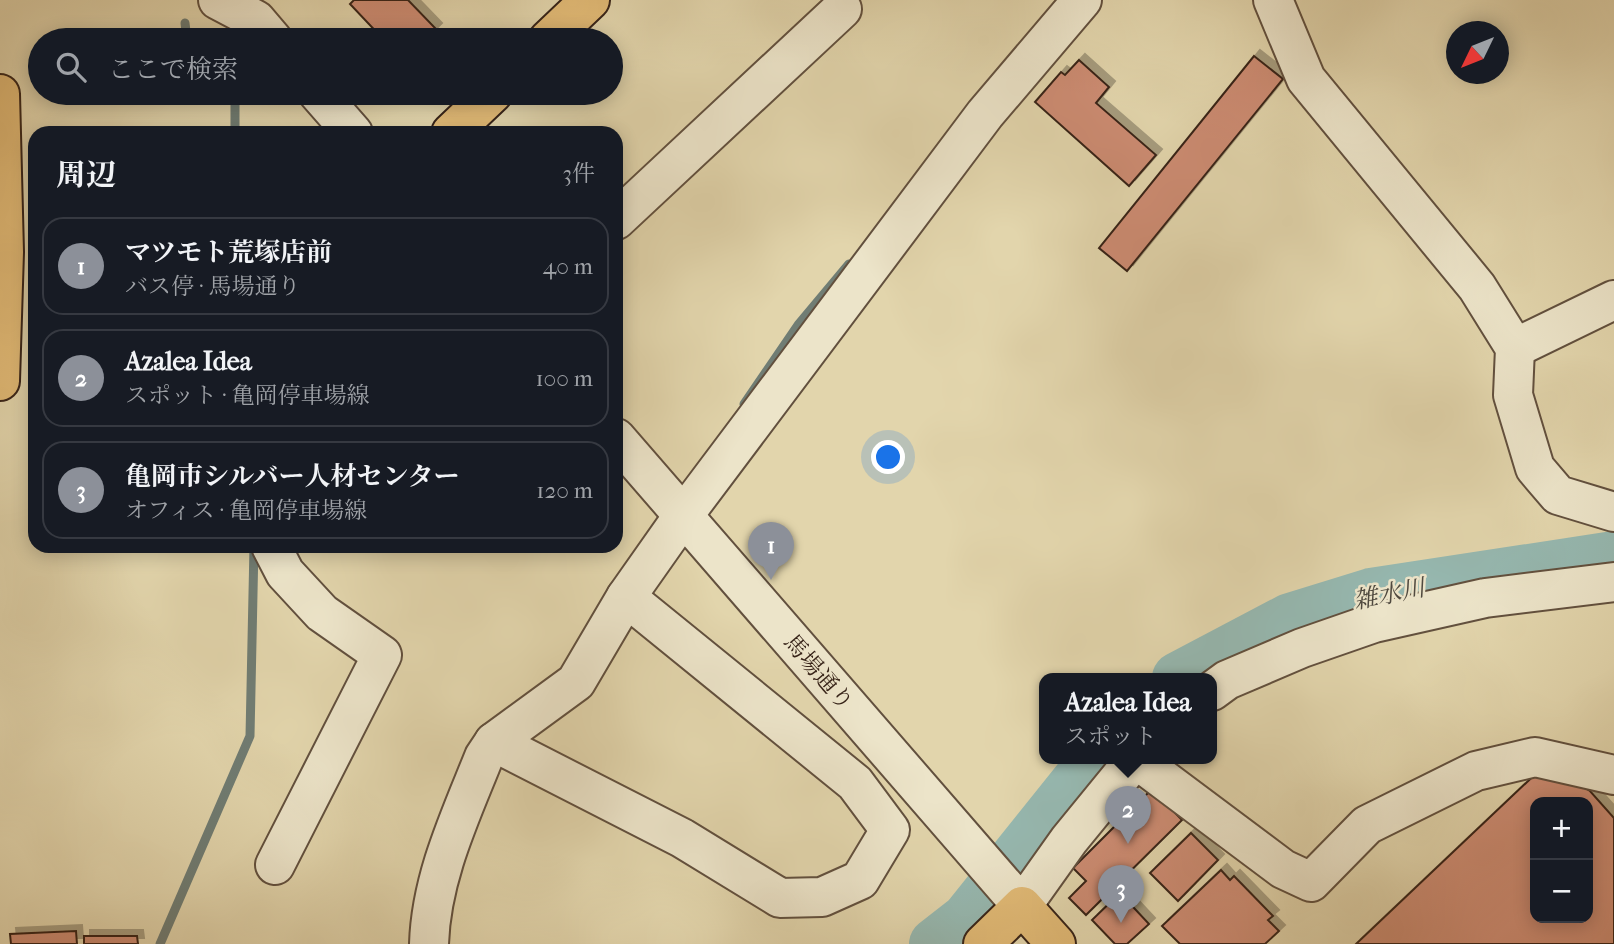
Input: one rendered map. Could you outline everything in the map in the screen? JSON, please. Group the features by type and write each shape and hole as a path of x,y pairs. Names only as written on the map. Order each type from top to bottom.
{"main road":[{"path":"561,28 590,0"},
{"path":"0,94 20,253 0,381"},
{"path":"458,126 480,105"},
{"path":"983,944 1014,897 1056,944"}],"street":[{"path":"218,0 256,20 263,28"},
{"path":"429,944 429,921 442,866 484,757 494,742 576,682 626,597 683,516 985,114 1082,0"},
{"path":"1273,0 1306,79 1478,287 1515,348 1513,395 1535,468 1558,495 1614,512"},
{"path":"623,213 842,9"},
{"path":"328,105 347,126"},
{"path":"1515,348 1614,300"},
{"name":"馬場通り","path":"623,446 1014,897"},
{"path":"275,553 285,573 323,613 382,655 275,865"},
{"path":"1217,687 1227,680 1303,648 1374,623 1485,598 1614,582"},
{"path":"494,742 682,838 780,898 822,897 860,880 890,830 855,783 626,597"},
{"path":"1144,764 1283,869 1311,882 1367,825 1476,771 1535,757 1614,775"},
{"path":"1014,897 1069,840 1131,764"}],"building":[{"path":"354,0 408,0 435,28 373,28 350,4"},
{"path":"1254,56 1283,79 1127,271 1099,248"},
{"path":"1079,60 1109,87 1096,103 1156,155 1129,186 1035,102 1061,72 1065,75"},
{"path":"1545,765 1590,791 1614,818 1614,944 1356,944"},
{"path":"1152,789 1182,820 1086,915 1069,898 1086,881 1073,868"},
{"path":"1191,833 1218,860 1178,901 1150,873"},
{"path":"1221,870 1230,880 1234,876 1273,916 1268,920 1279,931 1265,944 1180,944 1162,926"},
{"path":"1120,893 1149,924 1127,944 1115,944 1092,920"},
{"path":"76,931 77,944 11,944 10,934"},
{"path":"84,936 137,936 138,944 84,944"}],"waterway":[{"path":"185,23 186,28"},
{"path":"235,105 235,126"},
{"path":"744,404 798,325 849,264"},
{"path":"160,944 250,736 254,553"},
{"name":"雑水川","path":"1187,673 1290,619 1371,594 1614,557"},
{"name":"雑水川","path":"935,944 967,919 1091,764"}],"place":[{"name":"マツモト荒塚店前","path":"771,580"},
{"name":"Azalea Idea","path":"1128,844"},
{"name":"亀岡市シルバー人材センター","path":"1121,923"}]}
